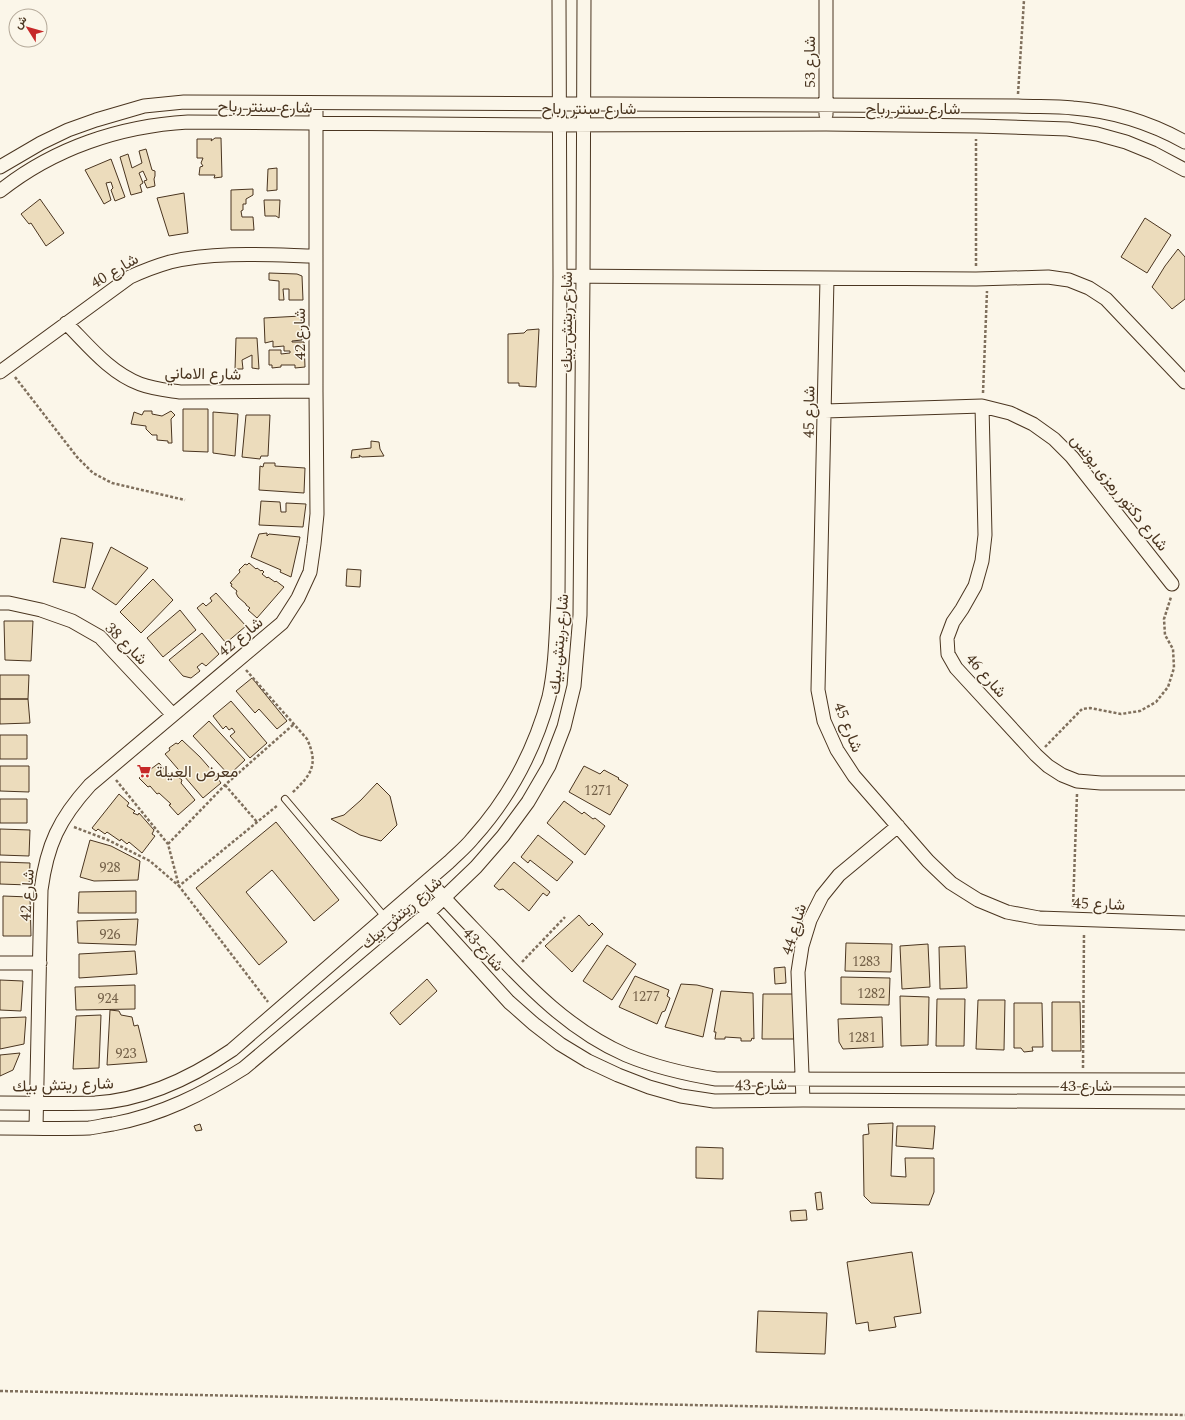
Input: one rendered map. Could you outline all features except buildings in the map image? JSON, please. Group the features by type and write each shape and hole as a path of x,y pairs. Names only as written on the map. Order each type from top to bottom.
{"street":[{"name":"شارع ريتش بيك","path":"0,1103 96,1103 154,1091 181,1081 208,1067 232,1050 385,917 429,881 473,839 494,814 512,787 527,758 540,727 549,696 554,663 558,600 560,276 559,0"},
{"name":"شارع ريتش بيك","path":"0,1128 88,1128 124,1122 155,1113 186,1101 216,1086 244,1068 444,898 503,836 528,802 549,766 564,727 574,686 580,614 584,0"},
{"name":"شارع 53","path":"826,0 826,124"},
{"name":"شارع سنتر رباح","path":"0,167 14,157 41,143 68,130 96,120 144,106 184,102 1018,106 1073,108 1106,112 1139,121 1185,142"},
{"name":"شارع 42","path":"36,1128 41,890 44,866 51,844 61,822 74,802 84,791 282,623 298,598 310,572 317,514 316,103"},
{"name":"شارع سنتر رباح","path":"0,190 40,164 74,146 134,128 161,123 188,122 559,125 826,124 1068,129 1097,134 1126,142 1153,153 1185,170"},
{"name":"شارع 40","path":"4,370 130,277 150,268 171,262 216,255 316,256"},
{"path":"560,276 982,279 1048,277 1069,280 1088,288 1106,299 1185,382"},
{"name":"شارع 45","path":"827,278 818,690 824,721 837,750 854,776 928,861 951,883 978,900 1007,912 1039,918 1185,923"},
{"name":"شارع الاماني","path":"66,323 105,362 121,375 139,384 159,390 180,392 316,391"},
{"name":"شارع دكتور رمزى يونس","path":"825,411 982,406 1010,413 1033,424 1054,438 1072,457 1172,584"},
{"name":"شارع 46","path":"982,406 985,535 982,561 975,586 962,610 953,622 947,638 948,654 956,668 1036,756 1062,775 1077,781 1101,783 1185,783"},
{"name":"شارع 38","path":"0,603 9,603 41,610 72,621 100,637 172,715"},
{"name":"شارع 44","path":"803,1100 798,972 802,946 810,920 822,896 839,875 898,826"},
{"name":"شارع 43","path":"429,881 513,970 547,1003 571,1023 597,1040 625,1055 685,1074 716,1079 1185,1080"},
{"name":"شارع 43","path":"412,895 509,1002 560,1044 588,1061 618,1075 643,1085 681,1096 714,1102 803,1100 1185,1102"},
{"path":"0,963 40,963"}],"lane":[{"path":"285,799 385,917"}],"path":[{"path":"1018,106 1024,0"},
{"path":"976,126 982,279 982,406"},
{"path":"4,370 77,458 93,473 112,483 185,500"},
{"path":"1036,756 1082,709 1090,708 1121,714 1140,711 1156,702 1168,687 1174,668 1173,649 1166,635 1164,619 1173,592 1172,584"},
{"path":"179,886 285,799 309,775 313,763 312,751 307,740 238,660"},
{"path":"168,844 225,785 294,724"},
{"path":"108,770 168,844 179,886"},
{"path":"1077,781 1082,1080"},
{"path":"225,785 257,822"},
{"path":"61,822 108,840 150,861 179,886 276,1012"},
{"path":"513,970 565,917"},
{"path":"0,1391 1185,1415"}],"place":[{"name":"معرض العيلة","path":"144,771"}]}
